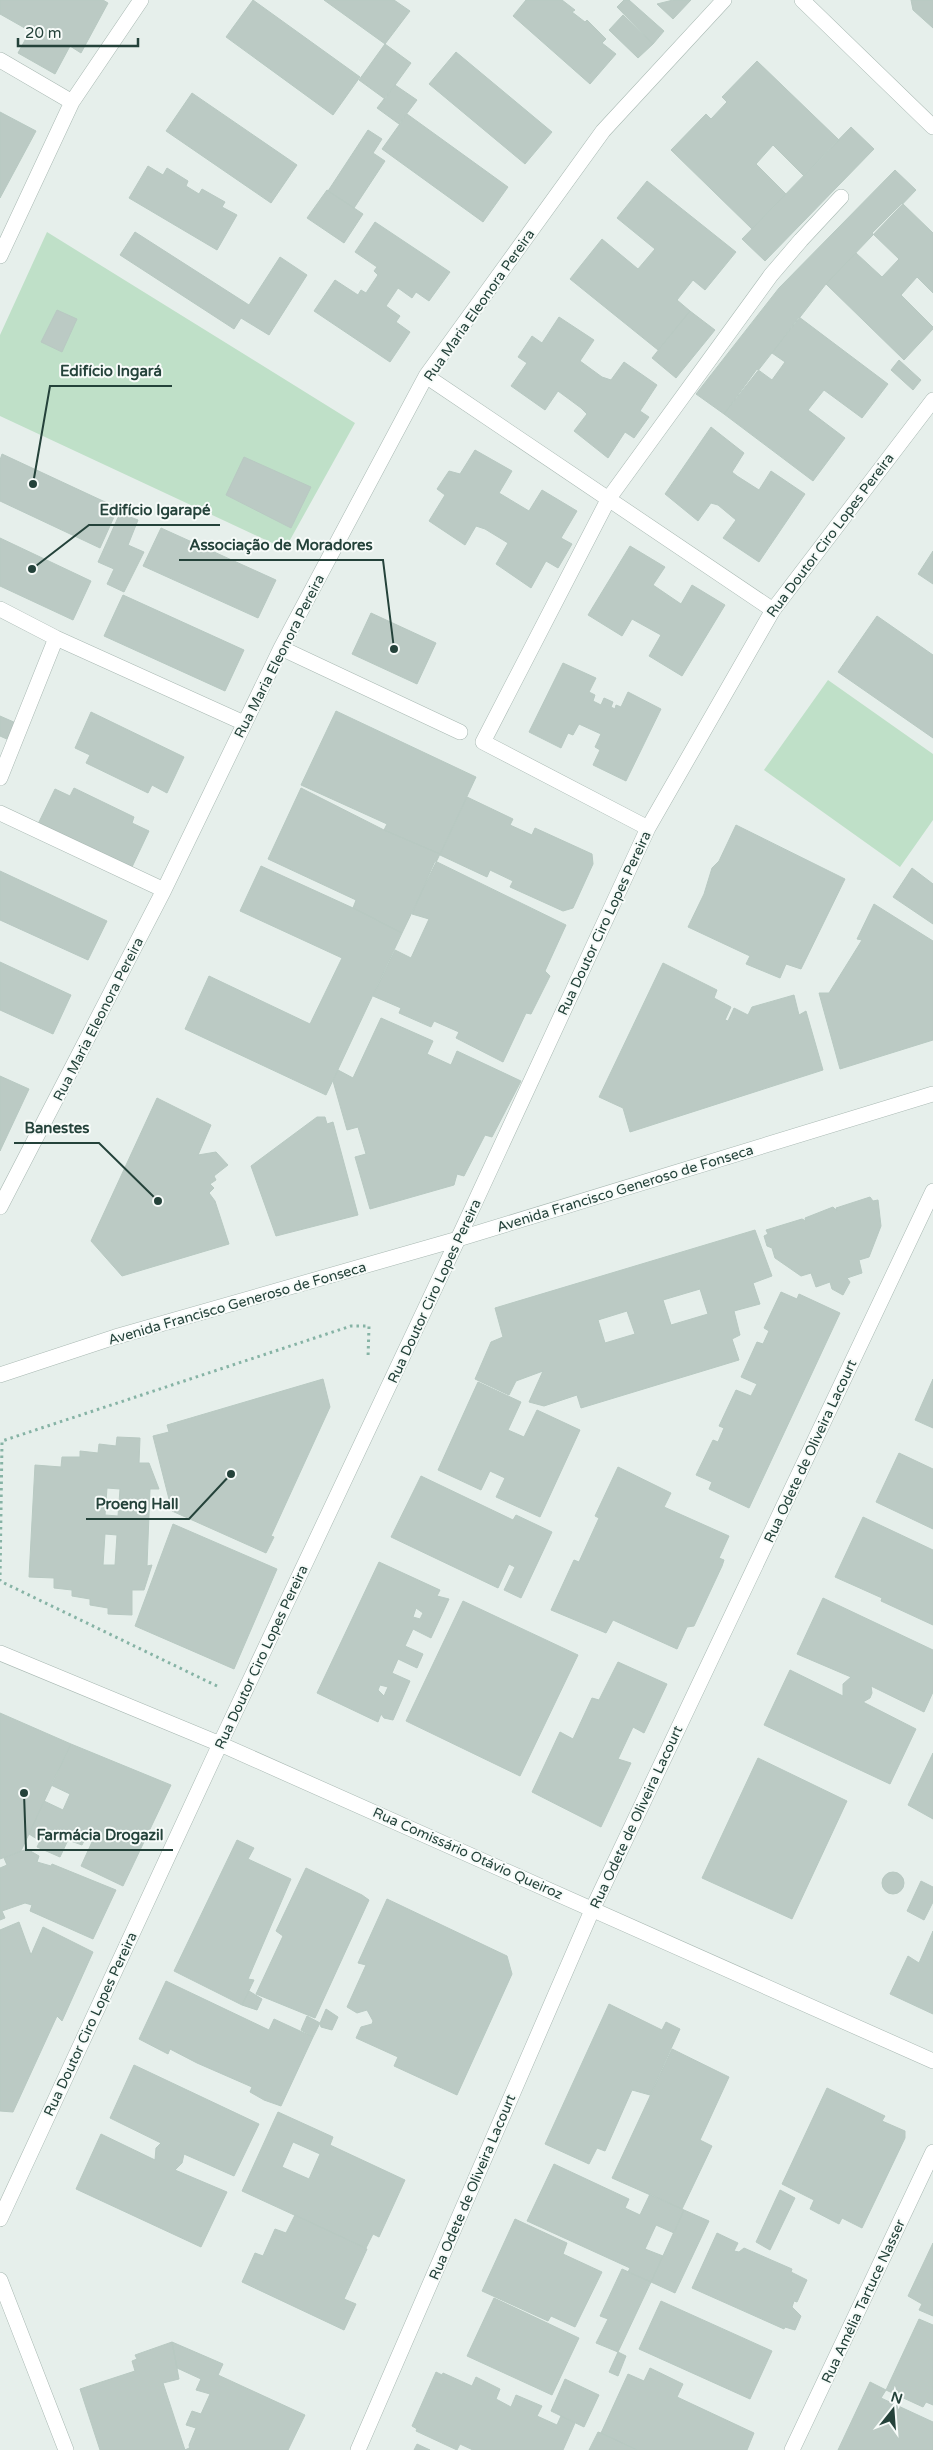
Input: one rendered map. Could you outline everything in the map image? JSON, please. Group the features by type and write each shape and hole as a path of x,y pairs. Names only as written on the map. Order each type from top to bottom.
{"street":[{"path":"0,256 72,102 141,0"},
{"name":"Rua Maria Eleonora Pereira","path":"0,1207 164,890 281,648 426,376 603,131 724,0"},
{"path":"802,0 933,126"},
{"path":"0,60 72,102"},
{"path":"648,828 483,742 609,498 771,275 841,197"},
{"path":"426,376 773,610"},
{"name":"Rua Doutor Ciro Lopes Pereira","path":"0,2219 220,1744 458,1240 648,828 773,610 933,400"},
{"path":"0,609 56,638 244,723"},
{"path":"0,778 56,638"},
{"path":"281,648 460,732"},
{"path":"0,813 164,890"},
{"name":"Avenida Francisco Generoso de Fonseca","path":"0,1375 115,1337 458,1240 933,1094"},
{"name":"Rua Odete de Oliveira Lacourt","path":"358,2450 593,1908 933,1192"},
{"name":"Rua Comissário Otávio Queiroz","path":"0,1653 220,1744 593,1908 933,2061"},
{"name":"Rua Amélia Tartuce Nasser","path":"792,2450 933,2152"},
{"path":"0,2280 66,2450"}],"path":[{"path":"242,1698 0,1581 2,1440 351,1326 369,1326 368,1361"}],"green space":[{"path":"47,232 355,423 285,549 0,416 0,335"},
{"path":"828,680 933,754 933,820 900,867 764,770"}],"building":[{"path":"0,0 103,0 108,3 81,53 70,46 55,74 18,53 30,31 0,14"},
{"path":"253,0 360,77 333,115 226,37"},
{"path":"324,0 394,0 410,11 385,44"},
{"path":"526,0 562,0 575,10 572,12 585,22 587,20 606,39 602,43 616,54 590,84 513,16"},
{"path":"624,0 629,0 664,31 653,44 617,7"},
{"path":"673,0 691,0 673,19 657,4"},
{"path":"911,0 933,0 933,28 913,10"},
{"path":"623,15 653,44 638,58 609,30"},
{"path":"385,44 411,63 385,99 359,80"},
{"path":"456,52 552,132 525,164 429,84"},
{"path":"757,61 839,140 804,176 773,145 756,164 786,194 752,229 671,150 706,114 711,119 727,102 722,97"},
{"path":"395,85 417,100 399,124 377,108"},
{"path":"192,93 297,165 271,203 166,131"},
{"path":"0,112 36,131 0,198"},
{"path":"407,114 508,187 483,222 382,149"},
{"path":"851,127 874,149 765,261 742,239"},
{"path":"368,130 382,139 373,153 385,161 354,208 328,191"},
{"path":"148,166 163,175 167,168 188,181 186,186 199,194 202,189 225,202 222,207 237,215 217,250 129,198"},
{"path":"895,170 916,190 826,284 724,414 696,394 779,288"},
{"path":"647,181 736,252 705,290 693,280 677,300 690,311 658,350 570,279 602,239 638,269 655,249 617,218"},
{"path":"327,190 363,214 344,243 307,218"},
{"path":"902,203 933,233 933,293 917,277 901,295 933,329 904,360 826,284 856,253 882,277 899,259 872,233"},
{"path":"375,222 450,272 429,301 416,292 412,298 398,288 386,306 400,316 396,322 410,332 390,362 314,311 335,280 358,295 361,290 366,293 378,275 374,271 377,267 355,252"},
{"path":"135,232 249,305 280,257 307,275 269,335 241,318 234,329 120,255"},
{"path":"57,310 77,319 62,352 41,342"},
{"path":"690,311 715,330 676,378 652,358"},
{"path":"559,317 594,340 580,361 602,377 611,380 624,362 657,385 640,411 649,417 634,438 625,432 608,458 574,431 587,414 581,408 558,391 545,410 511,386 527,363 518,357 532,336 542,343"},
{"path":"799,317 888,384 862,418 824,390 808,410 845,438 813,481 724,414 757,369 772,380 785,362 772,353"},
{"path":"899,360 921,380 913,390 891,370"},
{"path":"711,427 744,453 732,472 737,476 759,490 771,471 805,494 759,562 723,538 736,520 718,505 711,503 698,521 665,494"},
{"path":"475,450 512,471 499,493 529,511 542,490 577,511 561,538 572,544 558,568 546,561 531,588 496,564 508,543 485,529 476,526 465,545 429,521 445,495 437,489 449,471 460,474"},
{"path":"2,454 118,508 100,548 0,501 0,460"},
{"path":"244,457 311,487 291,528 226,495"},
{"path":"120,513 138,520 128,545 144,552 124,592 107,584 114,569 98,562"},
{"path":"161,528 276,580 258,618 143,566"},
{"path":"0,538 91,581 73,620 0,586"},
{"path":"630,546 665,567 653,585 681,604 692,585 725,605 682,676 649,656 661,635 632,619 622,636 588,615"},
{"path":"933,551 933,584 918,574"},
{"path":"123,595 244,650 225,691 104,636"},
{"path":"371,613 436,643 417,684 352,654"},
{"path":"877,616 933,655 933,738 838,672"},
{"path":"563,663 596,678 589,692 595,695 593,701 601,705 604,698 613,702 611,707 615,709 616,705 621,707 628,692 661,709 626,781 593,765 600,750 595,747 601,734 579,724 573,735 568,733 561,748 529,732"},
{"path":"336,711 476,777 440,854 384,830 387,824 301,785"},
{"path":"91,712 184,757 167,793 152,785 148,793 86,763 90,755 75,748"},
{"path":"0,716 16,723 9,740 0,736"},
{"path":"74,788 134,817 132,823 149,831 132,867 38,824 55,789 70,796"},
{"path":"301,788 384,830 440,854 402,933 353,908 356,900 268,859"},
{"path":"467,797 513,819 510,825 532,835 535,828 592,854 593,864 573,908 563,911 510,887 513,881 490,870 487,877 440,855"},
{"path":"736,825 845,879 801,969 786,964 780,978 746,964 750,956 688,927 704,894 712,868 719,861"},
{"path":"435,861 566,925 545,971 550,976 531,1014 526,1013 503,1062 456,1038 459,1032 434,1021 431,1027 399,1013 401,1008 373,996 395,950 411,958 429,919 412,914"},
{"path":"261,866 353,908 402,933 326,1095 185,1029 209,976 310,1024 342,958 240,911"},
{"path":"912,868 933,884 933,924 893,897"},
{"path":"0,871 107,921 88,960 0,920"},
{"path":"874,904 933,941 933,1040 840,1069 819,993 829,993 862,940 857,939"},
{"path":"0,962 71,995 53,1034 0,1010"},
{"path":"663,963 717,990 714,998 731,1007 725,1020 728,1021 734,1008 748,1015 752,1007 794,995 799,1015 806,1011 823,1070 630,1132 623,1108 599,1097"},
{"path":"381,1018 433,1041 427,1054 451,1065 457,1051 521,1081 492,1137 485,1135 464,1176 457,1174 454,1185 370,1209 355,1157 366,1154 358,1127 347,1130 333,1081 338,1070 353,1078"},
{"path":"0,1076 29,1089 0,1151"},
{"path":"157,1098 211,1125 198,1155 216,1152 228,1165 214,1176 216,1180 210,1184 214,1188 209,1193 215,1201 229,1244 122,1276 91,1241"},
{"path":"317,1117 325,1117 327,1124 333,1122 358,1215 276,1236 251,1166"},
{"path":"870,1197 873,1201 878,1200 881,1226 869,1257 859,1260 862,1273 847,1278 850,1282 843,1295 832,1289 830,1282 816,1287 811,1273 801,1276 775,1258 772,1248 767,1246 764,1236 768,1234 766,1230 802,1219 806,1221 805,1218 833,1207 837,1211 836,1208"},
{"path":"755,1230 772,1276 753,1283 760,1304 734,1311 740,1335 732,1339 739,1360 581,1408 577,1395 544,1406 529,1402 543,1371 516,1381 509,1395 475,1379 491,1342 503,1337 495,1308","holes":["700,1289 708,1314 671,1325 663,1300","627,1311 635,1334 605,1343 598,1320"]},
{"path":"781,1292 797,1299 799,1294 840,1313 749,1508 709,1489 712,1482 696,1475 713,1440 718,1442 724,1428 719,1426 736,1390 751,1396 757,1384 741,1377 757,1342 763,1344 769,1331 764,1328"},
{"path":"323,1379 330,1407 271,1536 274,1537 266,1553 172,1511 153,1436 169,1432 167,1425"},
{"path":"933,1379 933,1428 915,1420"},
{"path":"478,1382 521,1402 508,1430 524,1437 537,1410 580,1430 540,1517 496,1497 505,1478 490,1471 481,1490 438,1470"},
{"path":"117,1437 140,1438 139,1463 149,1463 159,1489 150,1489 147,1566 152,1565 144,1590 132,1590 132,1615 108,1614 108,1608 90,1605 90,1599 72,1596 72,1590 54,1588 54,1578 29,1577 35,1465 61,1467 62,1457 80,1457 80,1451 98,1453 99,1444 116,1446","holes":["107,1488 120,1489 118,1516 105,1515","105,1534 117,1535 115,1565 103,1565"]},
{"path":"899,1453 933,1469 933,1529 876,1502"},
{"path":"618,1467 671,1493 664,1507 729,1536 719,1558 724,1560 722,1566 694,1626 687,1627 677,1649 613,1620 606,1633 551,1610 574,1560 579,1562 599,1518 595,1516"},
{"path":"421,1476 513,1520 516,1515 552,1532 521,1598 504,1590 515,1567 509,1564 498,1588 391,1537"},
{"path":"863,1517 933,1550 933,1625 881,1601 882,1598 835,1577"},
{"path":"173,1524 277,1569 234,1669 135,1626"},
{"path":"379,1562 440,1590 437,1596 449,1599 431,1638 413,1629 405,1646 423,1654 417,1668 398,1659 392,1673 410,1681 393,1720 384,1718 381,1714 378,1722 317,1693","holes":["416,1608 423,1613 420,1619 413,1617","380,1685 388,1687 384,1696 378,1690"]},
{"path":"823,1598 933,1650 933,1692 924,1712 871,1686 872,1693 870,1698 863,1702 916,1729 890,1784 764,1725 790,1670 843,1696 843,1684 851,1677 797,1654"},
{"path":"463,1601 578,1655 520,1776 406,1721"},
{"path":"618,1662 667,1684 644,1733 633,1727 618,1759 631,1763 601,1827 532,1792 560,1732 573,1739 592,1698 599,1700"},
{"path":"0,1713 71,1744 21,1851 0,1859"},
{"path":"71,1744 171,1785 123,1886 81,1866 92,1842 85,1839 82,1845 68,1840 60,1857 37,1847 40,1841 29,1834 44,1801 63,1810 70,1794 51,1785"},
{"path":"933,1753 933,1819 908,1805"},
{"path":"758,1758 847,1801 792,1919 702,1878"},
{"path":"237,1840 254,1848 248,1859 291,1879 248,1979 254,1980 242,2005 174,1971"},
{"path":"27,1849 39,1856 37,1862 51,1866 52,1864 116,1890 93,1939 30,1911 32,1905 25,1903 2,1911 5,1918 0,1920 0,1868 7,1865 4,1858"},
{"path":"306,1868 369,1900 315,2018 256,1994 283,1936 276,1931"},
{"path":"893,1872 901,1875 904,1883 901,1891 893,1894 885,1891 882,1883 885,1875"},
{"path":"921,1881 933,1887 933,1902 924,1920 907,1911"},
{"path":"387,1899 507,1956 512,1974 457,2095 394,2066 398,2057 356,2038 361,2027 372,2024 373,2021 367,2010 357,2013 347,2007 366,1965 358,1963"},
{"path":"19,1922 31,1955 43,1927 93,1952 62,2021 57,2016 13,2112 0,2111 0,1930"},
{"path":"933,1931 933,2014 890,1994 908,1956 919,1963"},
{"path":"166,1981 269,2030 274,2019 313,2037 281,2106 264,2100 250,2092 252,2087 170,2049 168,2054 139,2039"},
{"path":"249,1991 262,1999 257,2010 242,2005"},
{"path":"609,2004 662,2030 666,2022 680,2029 650,2095 632,2090 605,2151 597,2148 589,2164 545,2144"},
{"path":"326,2009 338,2017 332,2030 321,2027 320,2023"},
{"path":"307,2016 320,2023 313,2037 301,2030"},
{"path":"672,2049 729,2077 700,2140 712,2146 682,2209 612,2178"},
{"path":"134,2065 259,2124 234,2176 184,2154 182,2163 175,2170 227,2192 201,2247 76,2189 101,2134 155,2160 156,2148 161,2143 110,2118"},
{"path":"827,2088 885,2116 882,2121 905,2131 905,2138 862,2228 842,2218 839,2224 810,2209 814,2200 782,2184"},
{"path":"278,2112 333,2137 330,2145 405,2180 379,2237 373,2234 366,2248 242,2191","holes":["293,2142 320,2154 309,2179 282,2167"]},
{"path":"554,2164 629,2199 625,2208 640,2215 650,2194 684,2210 674,2233 656,2225 645,2249 663,2256 651,2282 628,2272 630,2268 527,2221"},
{"path":"780,2190 795,2198 770,2250 756,2242"},
{"path":"684,2210 709,2221 675,2293 651,2282"},
{"path":"295,2215 367,2249 344,2299 356,2304 344,2330 242,2282 255,2253 263,2256 275,2229 286,2233"},
{"path":"515,2219 567,2243 563,2254 602,2272 575,2327 551,2316 548,2321 482,2291"},
{"path":"717,2233 738,2243 734,2251 739,2252 744,2248 792,2269 791,2272 807,2280 797,2302 794,2301 792,2307 801,2316 795,2330 785,2327 784,2329 692,2288"},
{"path":"933,2243 933,2316 919,2310 922,2304 908,2296"},
{"path":"622,2269 651,2282 618,2352 596,2343 608,2319 600,2316"},
{"path":"494,2298 579,2338 552,2395 467,2356"},
{"path":"661,2301 772,2351 750,2399 639,2349"},
{"path":"919,2319 933,2325 933,2405 926,2402 923,2407 886,2390"},
{"path":"172,2342 179,2379 163,2383 185,2450 100,2450 80,2389 135,2371 132,2361 137,2359 135,2355"},
{"path":"172,2342 223,2364 218,2375 305,2415 288,2450 190,2450 189,2445 196,2428 186,2425 192,2411 201,2414 210,2394 196,2390 201,2379 177,2368"},
{"path":"618,2352 626,2356 618,2376 609,2372"},
{"path":"650,2368 683,2384 677,2397 754,2433 747,2450 637,2450 601,2433 628,2374 644,2381"},
{"path":"436,2372 442,2375 443,2373 472,2386 476,2377 500,2389 496,2399 511,2407 516,2395 542,2406 537,2416 557,2425 561,2416 575,2423 563,2450 473,2450 460,2444 457,2450 416,2431 417,2429 412,2426"},
{"path":"565,2379 599,2395 584,2427 551,2411"},
{"path":"870,2382 886,2390 881,2398 933,2422 933,2450 838,2450"},
{"path":"598,2432 601,2433 637,2450 589,2450"},
{"path":"417,2444 430,2450 414,2450"}],"place":[{"name":"Edifício Ingará","path":"33,484"},
{"name":"Edifício Igarapé","path":"32,569"},
{"name":"Associação de Moradores","path":"394,649"},
{"name":"Banestes","path":"158,1201"},
{"name":"Proeng Hall","path":"231,1474"},
{"name":"Farmácia Drogazil","path":"24,1793"}]}
